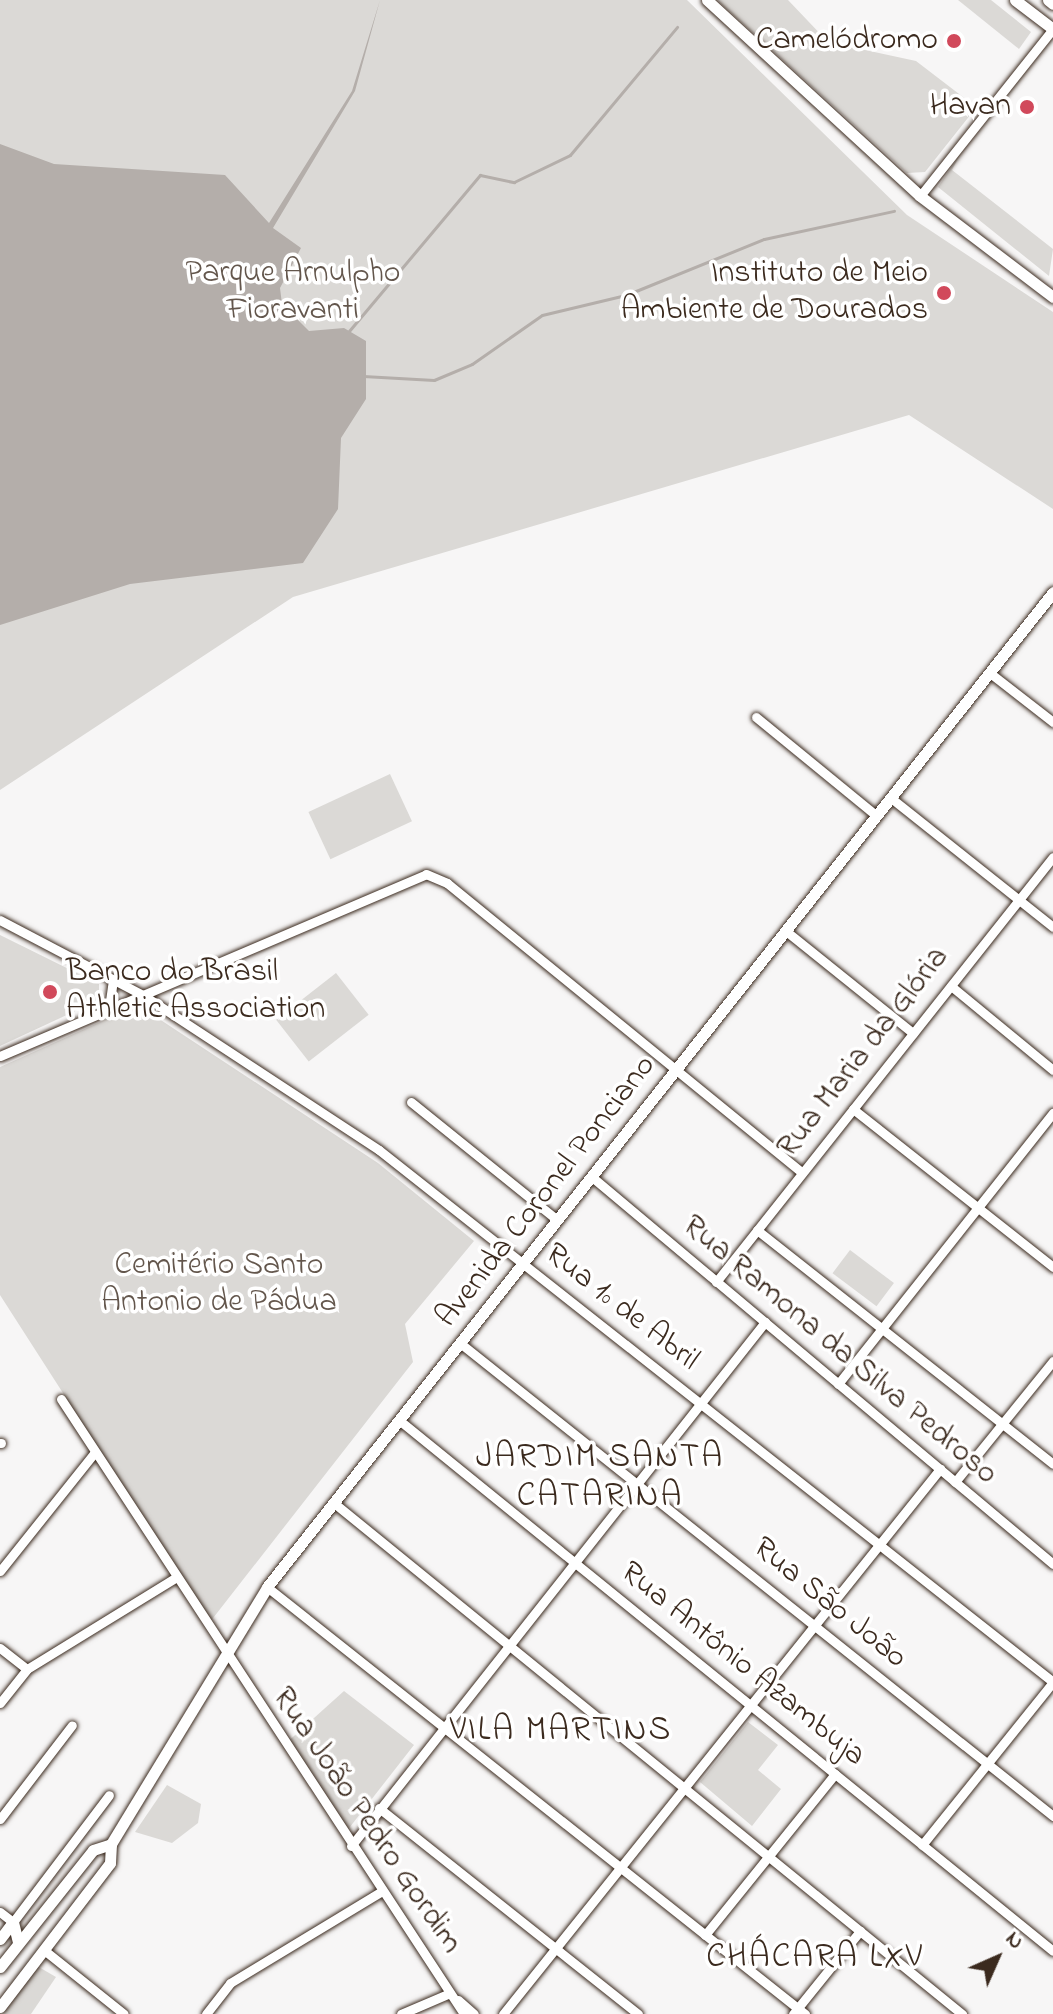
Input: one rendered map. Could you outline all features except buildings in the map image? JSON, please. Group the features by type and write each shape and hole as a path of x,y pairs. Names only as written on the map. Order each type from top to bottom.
{"main road":[{"path":"707,0 920,196 1053,297"},
{"path":"1015,0 1053,29"},
{"name":"Avenida Coronel Ponciano","path":"2,2004 110,1863 111,1844 267,1587 1053,592"},
{"name":"Avenida Coronel Ponciano","path":"0,1967 31,1924 93,1850 111,1844"},
{"path":"70,1876 87,1893"},
{"path":"14,1923 31,1924"},
{"path":"0,1939 14,1923"},
{"path":"14,1923 18,1942"}],"street":[{"path":"920,196 1053,29"},
{"path":"990,673 1053,722"},
{"path":"756,717 877,816"},
{"path":"891,798 1053,927"},
{"name":"Rua Maria da Glória","path":"716,1282 1053,857"},
{"path":"0,1056 426,874 447,883 802,1173"},
{"name":"Rua 1º de Abril","path":"0,920 143,995 379,1150 1053,1682"},
{"path":"786,931 913,1033"},
{"path":"109,1008 113,980"},
{"path":"951,986 1053,1070"},
{"path":"411,1102 557,1220"},
{"path":"853,1109 1053,1267"},
{"path":"838,1384 1053,1113"},
{"name":"Rua Ramona da Silva Pedroso","path":"592,1177 1053,1564"},
{"path":"757,1230 1053,1464"},
{"path":"351,1846 765,1322"},
{"name":"Rua São João","path":"460,1343 1053,1816"},
{"path":"955,1482 1053,1361"},
{"name":"Rua João Pedro Gordim","path":"61,1399 226,1658 464,2014"},
{"name":"Rua Antônio Azambuja","path":"399,1420 1053,1951"},
{"path":"0,1571 95,1452"},
{"path":"503,2014 940,1469"},
{"path":"334,1503 962,2014"},
{"path":"0,1703 31,1666 175,1578"},
{"path":"267,1587 799,2012 860,1931"},
{"path":"0,1648 31,1666"},
{"path":"922,1845 1053,1682"},
{"path":"0,1819 72,1725"},
{"path":"705,1935 835,1774"},
{"path":"0,1912 14,1923 109,1795"},
{"path":"379,1808 638,2014"},
{"path":"206,2014 230,1983 382,1891"},
{"path":"44,1950 124,2014"},
{"path":"401,2014 450,1993 474,2014"}],"green space":[{"name":"Parque Arnulpho Fioravanti","path":"0,0 687,0 907,215 1053,312 1053,509 909,415 293,597 0,790"},
{"path":"717,0 788,0 828,42 916,61 963,97 971,114 925,172 907,173"},
{"path":"958,0 991,0 1031,32 1019,49"},
{"path":"961,153 952,170 1053,249 1049,276 938,187"},
{"path":"390,774 412,821 330,859 308,812"},
{"name":"Banco do Brasil Athletic Association","path":"0,935 99,984 99,1000 0,1046"},
{"path":"336,973 369,1015 309,1062 276,1020"},
{"name":"Cemitério Santo Antonio de Pádua","path":"138,1005 378,1163 474,1241 405,1324 413,1362 210,1622 0,1295 0,1067"},
{"path":"850,1250 894,1283 876,1306 833,1273"},
{"path":"344,1691 414,1745 346,1832 284,1745"},
{"path":"748,1722 778,1745 758,1770 781,1789 752,1826 700,1782"},
{"path":"167,1785 201,1804 198,1823 172,1843 135,1832"},
{"path":"37,1966 56,1977 31,2014 2,2014"}],"shaded area":[{"path":"380,0 355,91 273,228 301,248 280,288 282,304 309,331 344,328 366,341 366,399 341,438 338,509 303,563 130,584 0,625 0,144 54,164 225,175 269,223 352,91"}],"waterway":[{"path":"349,331 480,175 514,182 570,155 677,27"},
{"path":"363,376 434,380 472,364 542,315 626,295 764,239 894,211"}],"place":[{"name":"Camelódromo","path":"954,41"},
{"name":"Havan","path":"1027,107"},
{"name":"Instituto de Meio Ambiente de Dourados","path":"944,293"},
{"name":"Banco do Brasil Athletic Association","path":"50,992"}],"district":[{"name":"JARDIM SANTA CATARINA","path":"600,1478"},
{"name":"VILA MARTINS","path":"561,1732"},
{"name":"CHÁCARA LXV","path":"815,1959"}]}
